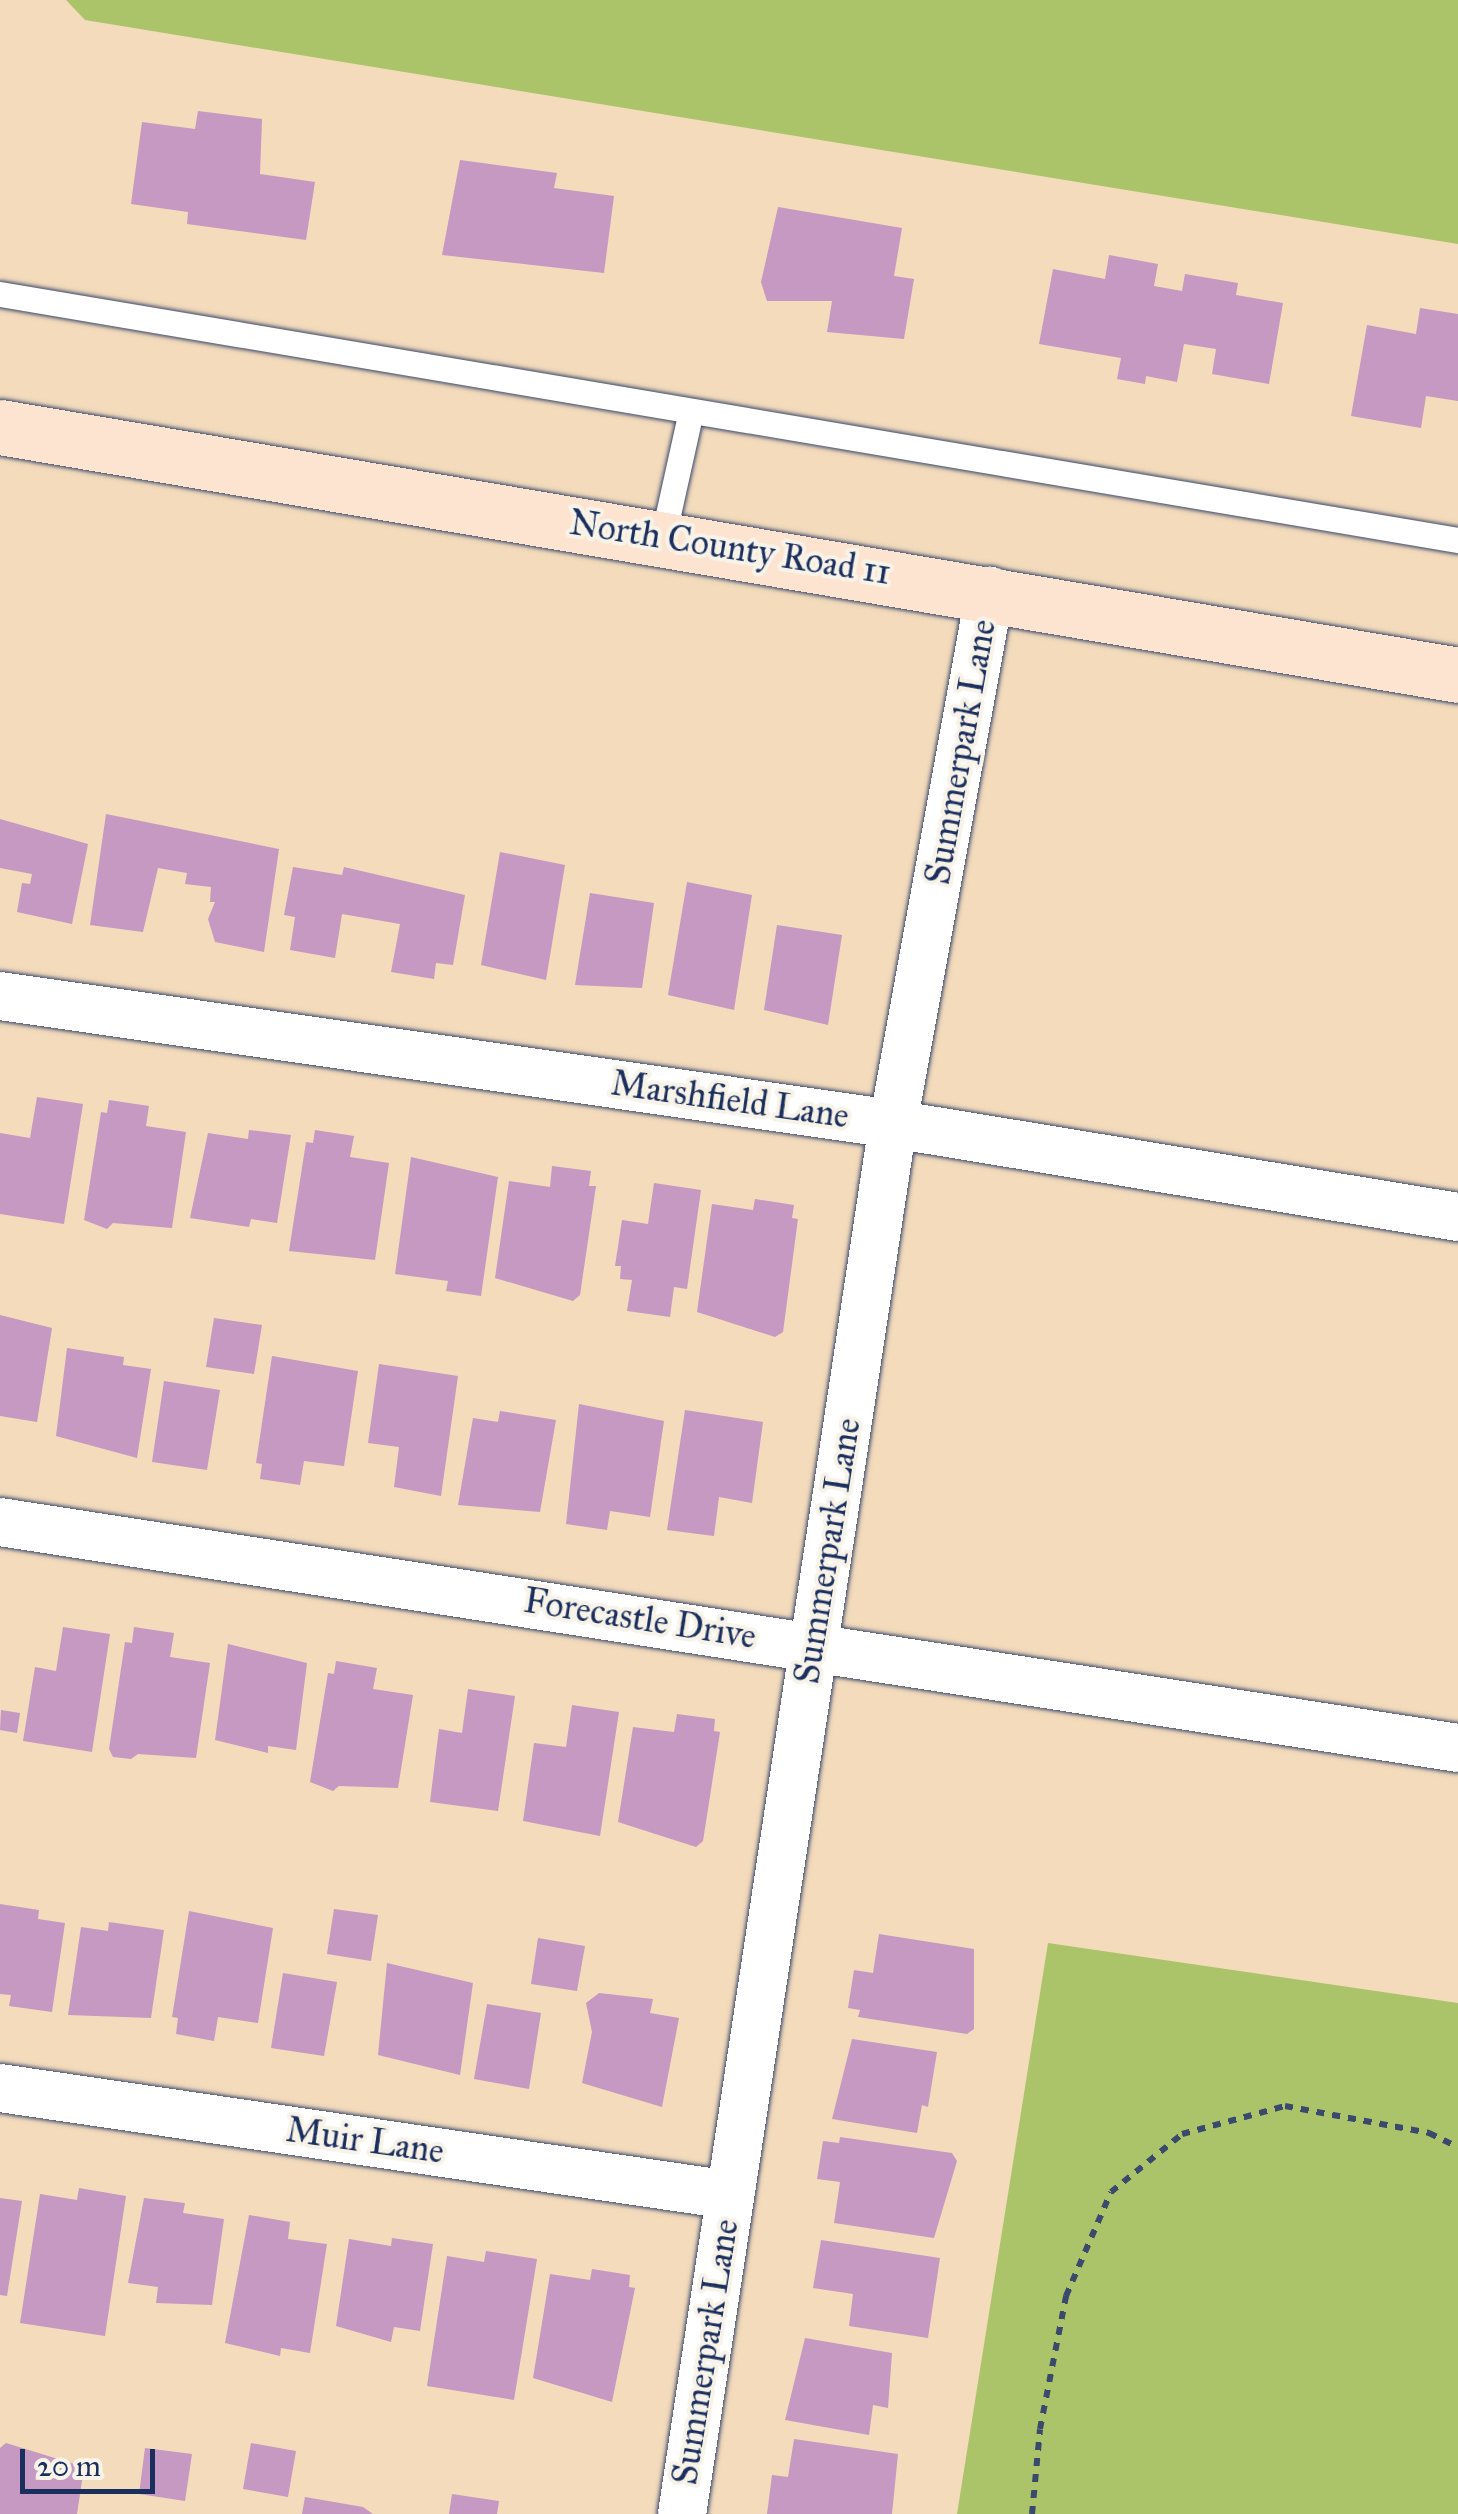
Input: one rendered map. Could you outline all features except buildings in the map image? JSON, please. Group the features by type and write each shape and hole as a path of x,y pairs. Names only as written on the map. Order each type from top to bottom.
{"main road":[{"name":"North County Road 11","path":"0,427 990,591 1458,675"}],"street":[{"name":"Summerpark Lane","path":"682,2514 893,1124 990,591"},
{"name":"Marshfield Lane","path":"0,996 893,1124 1458,1216"},
{"name":"Forecastle Drive","path":"0,1522 814,1645 1458,1748"},
{"name":"Muir Lane","path":"0,2088 730,2194"}],"lane":[{"path":"0,294 690,415 1458,540"},
{"path":"664,537 690,415"}],"path":[{"path":"1032,2514 1040,2429 1066,2296 1110,2192 1182,2134 1285,2106 1429,2134 1458,2147"}],"green space":[{"path":"66,0 1458,0 1458,244 85,20"},
{"path":"1048,1943 1458,2003 1458,2514 957,2514"}]}
